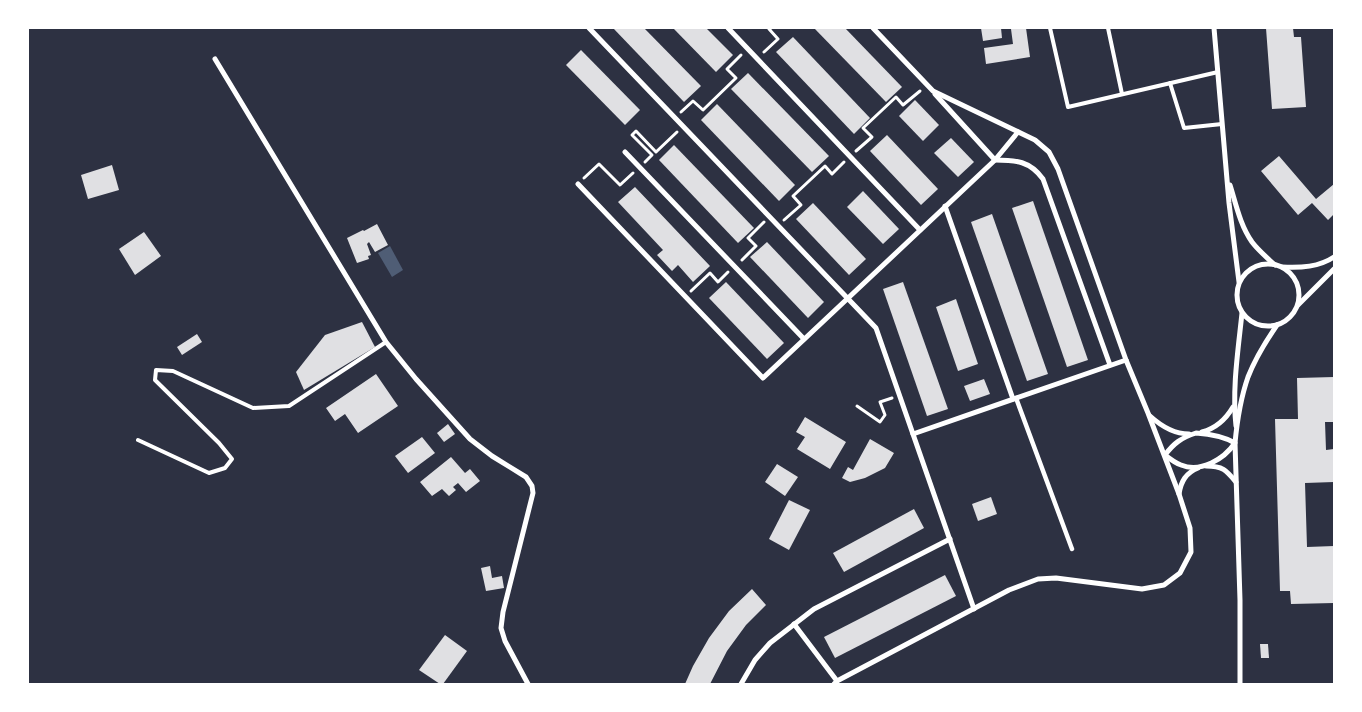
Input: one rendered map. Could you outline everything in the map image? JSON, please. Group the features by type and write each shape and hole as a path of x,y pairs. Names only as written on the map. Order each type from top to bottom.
{"street":[{"path":"589,28 876,328 974,609"},
{"path":"728,28 920,230"},
{"path":"872,28 933,91 995,160 1014,160 1026,164 1038,171 1044,179 1110,365"},
{"path":"1214,28 1231,218 1239,282"},
{"path":"216,59 386,342 416,379 470,439 492,456 526,477 532,486 533,493 502,612 501,628 505,641 528,684"},
{"path":"794,624 836,683 1010,590 1038,579 1056,578 1142,588 1164,585 1180,573 1191,552 1190,528 1179,494 1126,360 1058,169 1049,152 1035,140 933,91"},
{"path":"578,184 762,378 995,160 1018,132"},
{"path":"625,152 804,339"},
{"path":"1228,175 1244,229 1259,250 1274,265"},
{"path":"945,206 1014,398 1072,549"},
{"path":"1334,256 1330,260 1301,268 1264,264 1254,267 1239,282 1236,293 1238,304 1242,313 1252,322 1258,325 1277,325 1290,318 1298,305 1334,269"},
{"path":"1281,267 1288,271 1297,283 1298,305"},
{"path":"1240,684 1240,600 1234,406 1235,374 1242,313"},
{"path":"1236,432 1248,376 1269,336 1277,325"},
{"path":"913,434 1126,360"},
{"path":"1164,455 1173,444 1184,437 1210,430 1219,424 1228,416 1234,406"},
{"path":"1148,413 1158,423 1170,430 1184,434 1196,433 1218,436 1236,443"},
{"path":"1179,494 1180,485 1191,471 1219,459 1230,451 1236,443"},
{"path":"1164,455 1173,462 1183,466 1214,466 1222,468 1236,483"},
{"path":"741,684 755,660 770,643 814,609 950,540"}],"lane":[{"path":"1050,28 1068,107 1218,72"},
{"path":"1108,28 1122,94"},
{"path":"1170,83 1184,128 1222,124"},
{"path":"138,440 209,473 225,468 232,459 219,443 156,380 156,370 173,371 253,408 289,406 386,342"}],"path":[{"path":"757,58 778,38 769,29 771,28"},
{"path":"675,118 694,101 702,110 736,78 727,69 748,49"},
{"path":"863,128 896,97 903,105 926,84"},
{"path":"652,155 632,135 636,131 656,152 683,126"},
{"path":"578,184 600,164 620,185"},
{"path":"778,226 801,205 792,196 810,180"},
{"path":"857,406 880,422 885,415 880,402 900,396"}],"water":[{"path":"390,246 403,270 392,277 378,253"}],"building":[{"path":"613,28 644,28 701,86 684,102"},
{"path":"673,28 706,28 733,55 716,72"},
{"path":"814,28 845,28 902,87 886,102"},
{"path":"981,28 1001,28 1002,38 983,41"},
{"path":"1026,28 1030,57 986,64 984,48 1013,44 1011,29"},
{"path":"1266,28 1293,28 1294,37 1301,37 1306,107 1272,109"},
{"path":"793,37 870,118 854,134 776,52"},
{"path":"581,50 640,110 625,125 566,65"},
{"path":"748,73 829,156 812,172 731,89"},
{"path":"915,100 939,125 923,141 899,116"},
{"path":"717,104 795,185 779,201 701,120"},
{"path":"887,135 938,189 921,205 870,151"},
{"path":"951,138 974,162 958,177 934,153"},
{"path":"674,145 754,228 738,243 659,160"},
{"path":"1279,156 1316,199 1334,184 1334,214 1328,220 1312,203 1298,215 1261,171"},
{"path":"112,165 119,190 88,199 81,175"},
{"path":"635,187 710,266 693,282 678,265 672,271 657,255 663,250 618,202"},
{"path":"863,191 899,229 883,244 847,207"},
{"path":"1033,201 1088,360 1067,367 1012,208"},
{"path":"813,203 866,259 849,275 796,219"},
{"path":"992,214 1048,374 1027,381 971,222"},
{"path":"377,224 388,245 375,252 369,242 367,244 371,255 368,256 369,259 357,263 347,238"},
{"path":"144,232 161,256 135,275 119,249"},
{"path":"767,242 824,302 808,318 750,257"},
{"path":"726,282 784,343 767,359 709,298"},
{"path":"903,282 948,409 927,416 883,289"},
{"path":"956,299 978,364 958,371 936,307"},
{"path":"362,322 375,347 304,390 296,372 325,335"},
{"path":"197,334 202,342 182,355 177,347"},
{"path":"376,374 398,406 358,433 345,414 335,421 326,408"},
{"path":"1334,377 1334,422 1325,422 1326,450 1334,449 1334,482 1305,483 1307,547 1334,546 1334,603 1291,604 1290,591 1280,591 1275,419 1298,419 1297,378"},
{"path":"984,379 990,394 970,401 964,386"},
{"path":"805,417 846,442 830,469 797,449 805,437 796,432"},
{"path":"448,424 455,434 444,442 437,433"},
{"path":"422,437 435,453 408,473 395,456"},
{"path":"870,439 894,453 885,468 865,478 850,482 842,478 848,467 853,470"},
{"path":"451,457 465,473 470,469 480,481 466,492 458,483 453,487 456,490 449,496 442,489 432,496 420,482"},
{"path":"777,464 798,477 785,496 765,482"},
{"path":"991,497 997,514 978,521 972,504"},
{"path":"789,500 810,510 789,550 769,539"},
{"path":"914,509 924,528 844,572 833,553"},
{"path":"490,566 492,578 502,576 504,588 486,591 481,568"},
{"path":"945,575 956,596 835,658 824,637"},
{"path":"752,589 766,605 746,625 727,651 710,684 685,684 709,638 729,611"},
{"path":"445,635 467,651 443,684 440,684 419,670"},
{"path":"1260,644 1268,644 1269,658 1261,658"}]}
